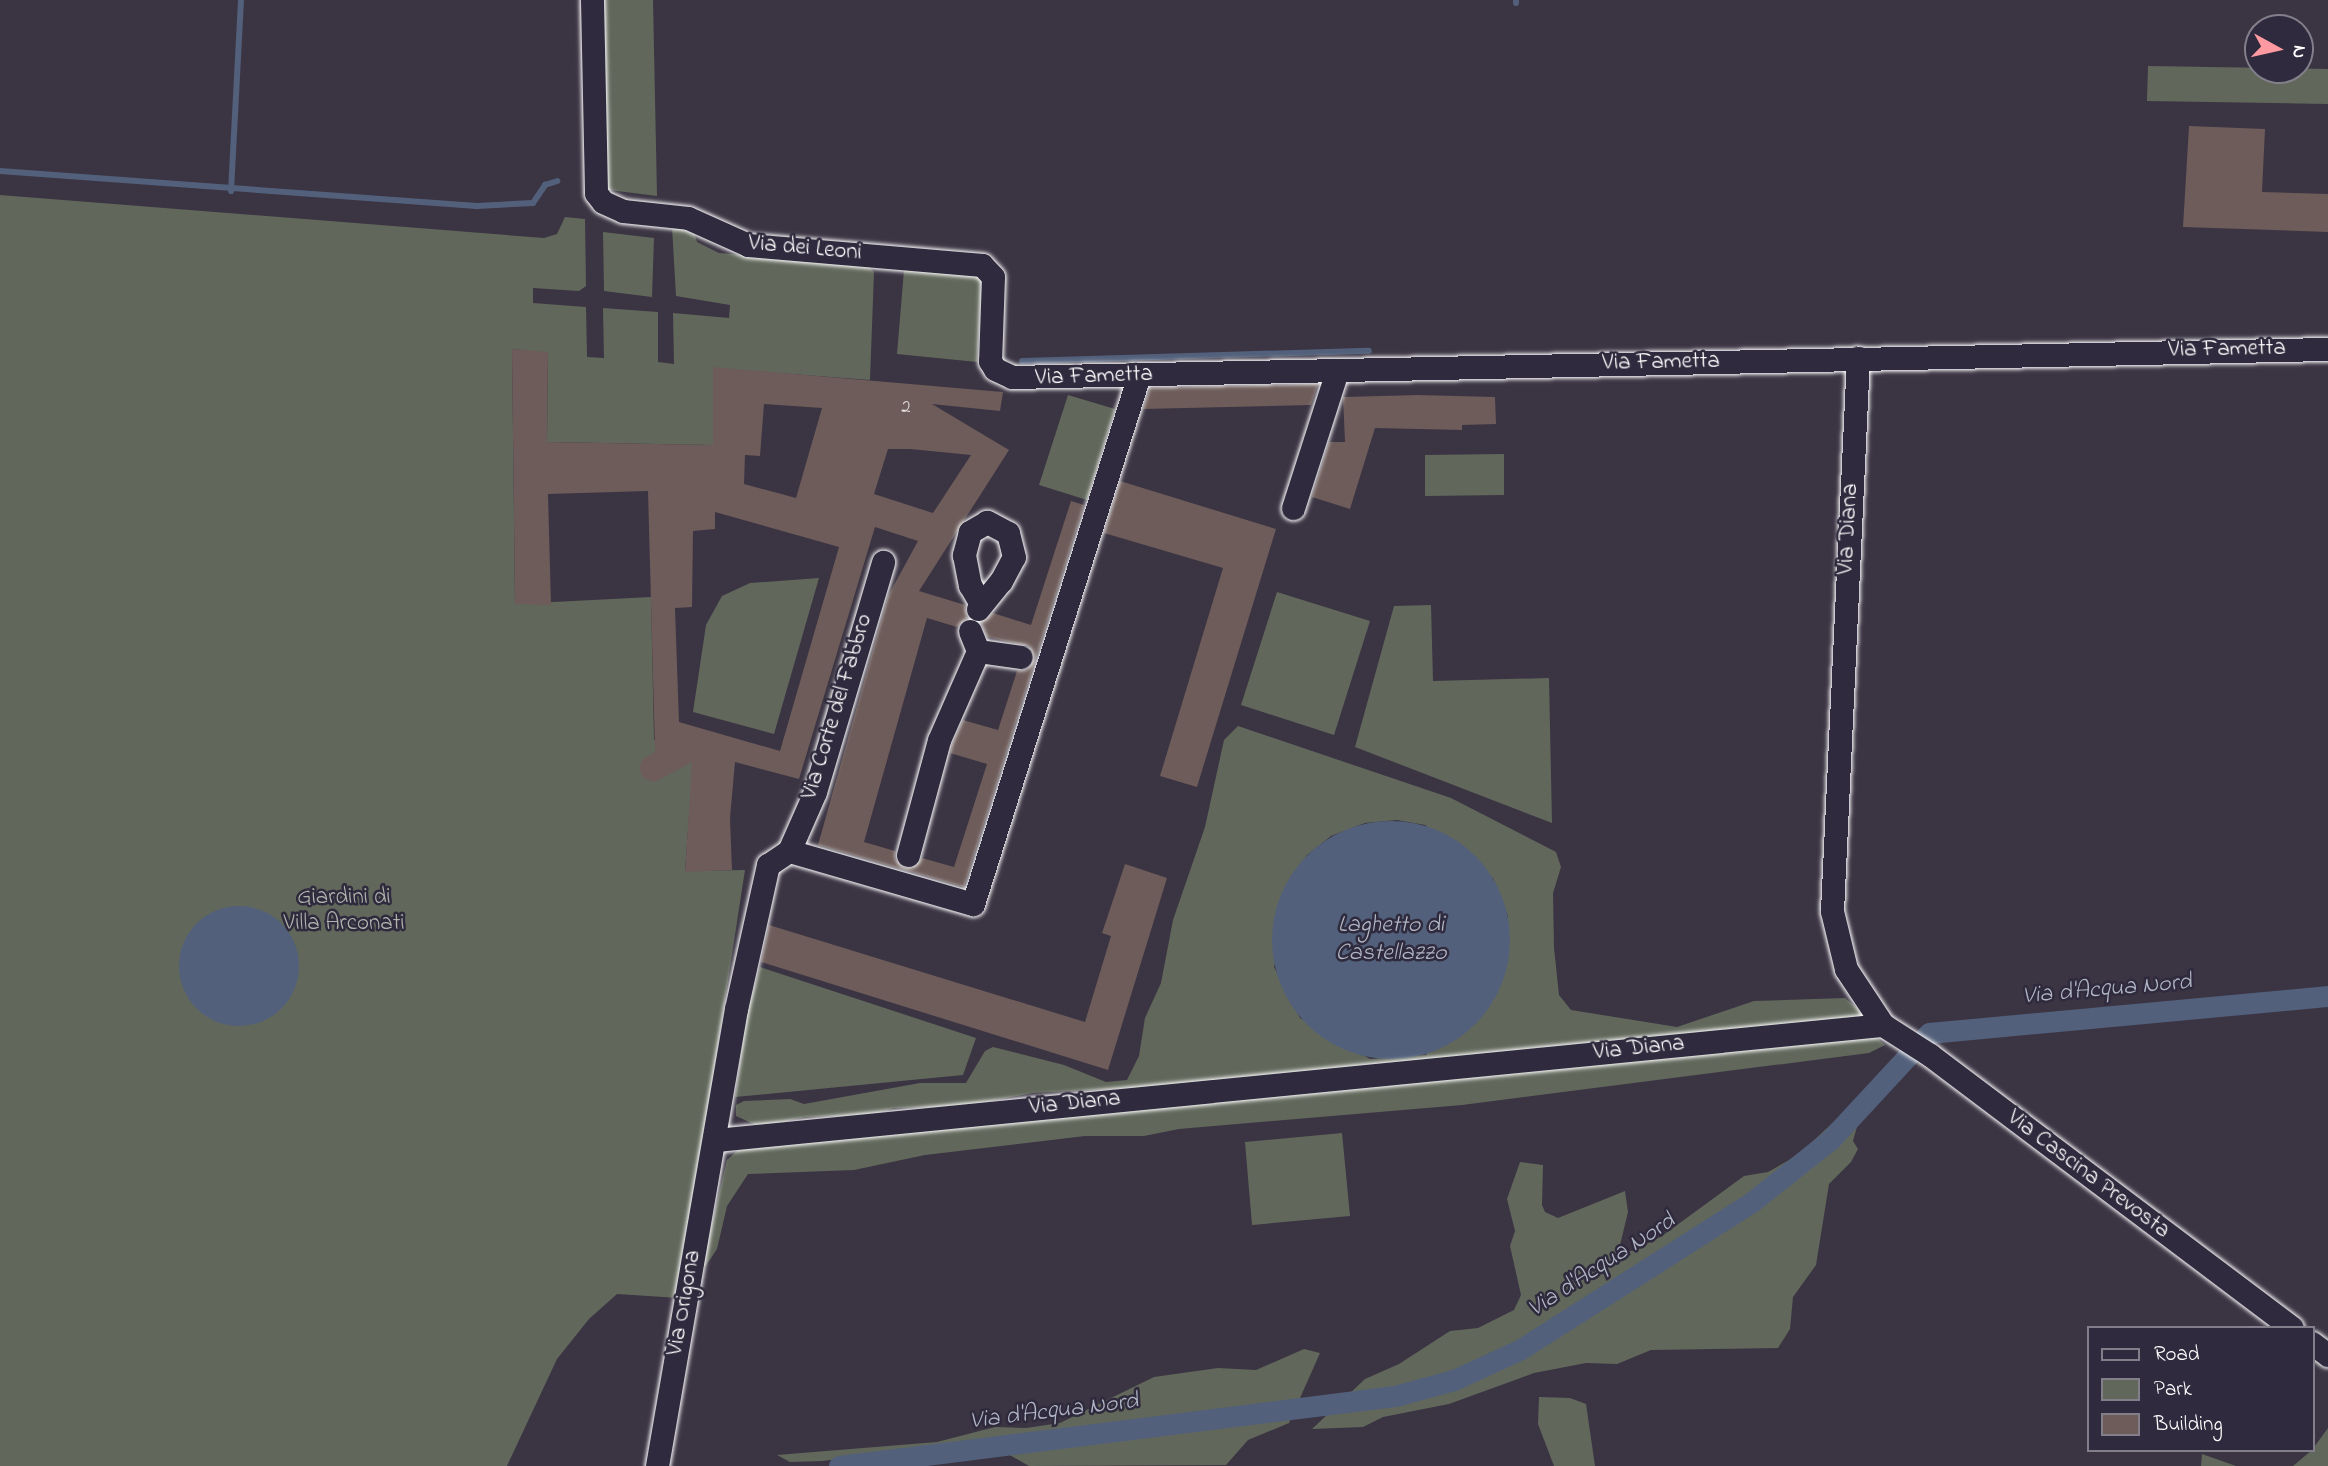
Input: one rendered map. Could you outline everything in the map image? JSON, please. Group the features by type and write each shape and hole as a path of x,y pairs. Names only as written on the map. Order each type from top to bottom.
{"street":[{"name":"Via dei Leoni","path":"592,0 596,193 603,202 623,211 688,218 748,244 982,265 993,277 989,352 995,369"},
{"name":"Via Fametta","path":"995,369 1025,379 2328,349"},
{"name":"Via Diana","path":"716,1140 1884,1025 1846,969 1832,911 1858,358"},
{"path":"1293,508 1337,371"},
{"path":"789,851 901,880 973,904 1139,375"},
{"name":"Via Corte del Fabbro","path":"789,851 816,792 883,562"},
{"path":"908,855 939,740 974,641 1021,657"},
{"name":"Via Origona","path":"657,1466 708,1164 716,1140 754,916 768,864 789,851"},
{"name":"Via Cascina Prevosta","path":"1884,1025 1930,1055 2289,1326"}],"green space":[{"path":"598,0 653,0 657,196 601,189"},
{"path":"2148,66 2244,68 2244,84 2314,84 2314,69 2328,69 2328,104 2147,101"},
{"name":"Giardini di Villa Arconati","path":"0,195 544,238 557,234 565,217 585,219 586,286 579,291 533,288 533,303 586,307 587,357 604,358 603,308 658,312 658,362 674,364 673,313 729,318 730,305 676,296 672,227 693,229 697,242 719,253 867,265 874,272 870,380 713,368 713,445 547,442 548,353 512,349 515,604 651,597 654,740 694,749 685,871 745,870 679,1298 617,1294 589,1319 557,1359 507,1466 0,1466"},
{"path":"603,232 654,238 652,297 604,291"},
{"path":"904,270 982,277 977,362 897,354"},
{"path":"1068,395 1115,409 1087,500 1039,485"},
{"path":"1504,454 1504,495 1425,496 1425,455"},
{"path":"819,578 774,734 693,712 706,625 722,596 750,583"},
{"path":"1277,592 1370,621 1334,735 1241,705"},
{"path":"1431,605 1433,681 1549,678 1552,823 1355,747 1394,606"},
{"path":"1238,726 1451,798 1556,852 1561,867 1553,893 1554,948 1559,995 1571,1010 1677,1027 1754,1001 1845,998 1862,1012 1862,1022 1576,1048 1540,1047 1386,1069 1331,1068 1265,1080 1237,1077 1190,1085 1033,1093 957,1107 894,1108 872,1115 805,1117 760,1127 736,1116 736,1105 744,1101 790,1099 804,1104 920,1083 966,1083 985,1051 993,1047 1064,1065 1106,1082 1127,1080 1139,1056 1145,1018 1161,983 1173,920 1205,827 1224,740","holes":["1397,820 1425,825 1493,878 1508,916 1426,1055 1370,1059 1300,1018 1274,967 1306,856 1331,836 1365,823"]},
{"path":"760,967 976,1038 963,1075 735,1097 747,1013"},
{"path":"1874,1036 1885,1045 1869,1053 1462,1105 1179,1129 1144,1136 1085,1136 925,1155 854,1170 748,1174 727,1206 717,1249 705,1267 703,1261 727,1160 739,1149 1117,1112 1178,1101"},
{"path":"1867,1091 1853,1141 1858,1149 1851,1162 1829,1184 1816,1265 1793,1297 1790,1329 1778,1348 1651,1350 1617,1364 1586,1363 1534,1373 1449,1404 1383,1417 1363,1427 1312,1429 1365,1379 1399,1364 1450,1331 1478,1328 1514,1310 1521,1295 1510,1246 1515,1231 1507,1199 1520,1162 1543,1165 1542,1205 1545,1212 1558,1218 1625,1191 1628,1212 1620,1245 1624,1251 1632,1251 1662,1236 1744,1176 1768,1172 1798,1155"},
{"path":"1342,1133 1350,1216 1252,1225 1245,1142"},
{"path":"1304,1349 1320,1353 1289,1423 1248,1440 1226,1465 1029,1466 992,1445 974,1443 822,1461 790,1462 777,1455 937,1442 995,1427 1026,1428 1060,1423 1154,1377 1218,1368 1256,1370"},
{"path":"1539,1397 1570,1398 1586,1404 1595,1466 1554,1466 1538,1424"},
{"path":"2328,1428 2328,1466 2293,1466 2310,1452 2314,1452 2314,1447"},
{"path":"2202,1454 2236,1466 2201,1466"}],"water":[{"name":"Laghetto di Castellazzo","path":"1379,821 1403,821 1426,826 1447,835 1467,848 1483,864 1505,905 1510,940 1508,963 1501,986 1483,1016 1467,1032 1426,1054 1403,1059 1379,1059 1356,1054 1335,1045 1315,1032 1299,1016 1277,975 1272,952 1272,928 1277,905 1286,884 1299,864 1315,848 1356,826"},
{"path":"239,906 262,911 281,924 294,943 299,966 294,989 281,1008 262,1021 239,1026 216,1021 197,1008 184,989 179,966 184,943 197,924 216,911"}],"building":[{"path":"2189,126 2265,129 2262,192 2328,194 2328,232 2183,227"},
{"path":"512,349 548,352 547,442 713,445 713,367 1003,392 1000,411 932,404 1009,450 919,591 965,605 967,618 957,627 927,618 864,842 895,851 895,859 904,868 912,868 922,858 954,867 987,764 950,753 952,745 963,720 998,730 1017,671 1027,670 1035,658 1029,646 987,637 981,622 993,613 1031,625 1071,501 1084,505 964,887 818,845 888,596 918,541 875,527 799,779 735,762 730,818 732,870 685,872 692,762 655,782 644,779 639,769 643,759 655,752 648,491 548,494 551,605 515,604","holes":["764,404 822,408 796,498 744,484 745,455 760,456","888,449 971,455 933,513 874,494","715,512 839,547 780,751 679,722 675,608 692,607 693,531 715,529"]},
{"path":"1318,384 1311,405 1143,409 1150,388"},
{"path":"1343,397 1495,397 1496,424 1462,425 1462,430 1375,428 1350,509 1312,497 1329,442 1345,442"},
{"path":"1120,481 1276,529 1197,787 1160,776 1223,568 1104,533"},
{"path":"1125,864 1167,878 1108,1070 761,962 769,925 1085,1022 1111,936 1102,933"}],"waterway":[{"path":"231,191 241,0"},
{"path":"0,171 477,206 533,203 545,185 557,181"},
{"path":"1022,361 1369,351"},
{"name":"Via d'Acqua Nord","path":"839,1466 1395,1396 1454,1380 1521,1349 1753,1201 1830,1140 1929,1033 2328,996"}]}
